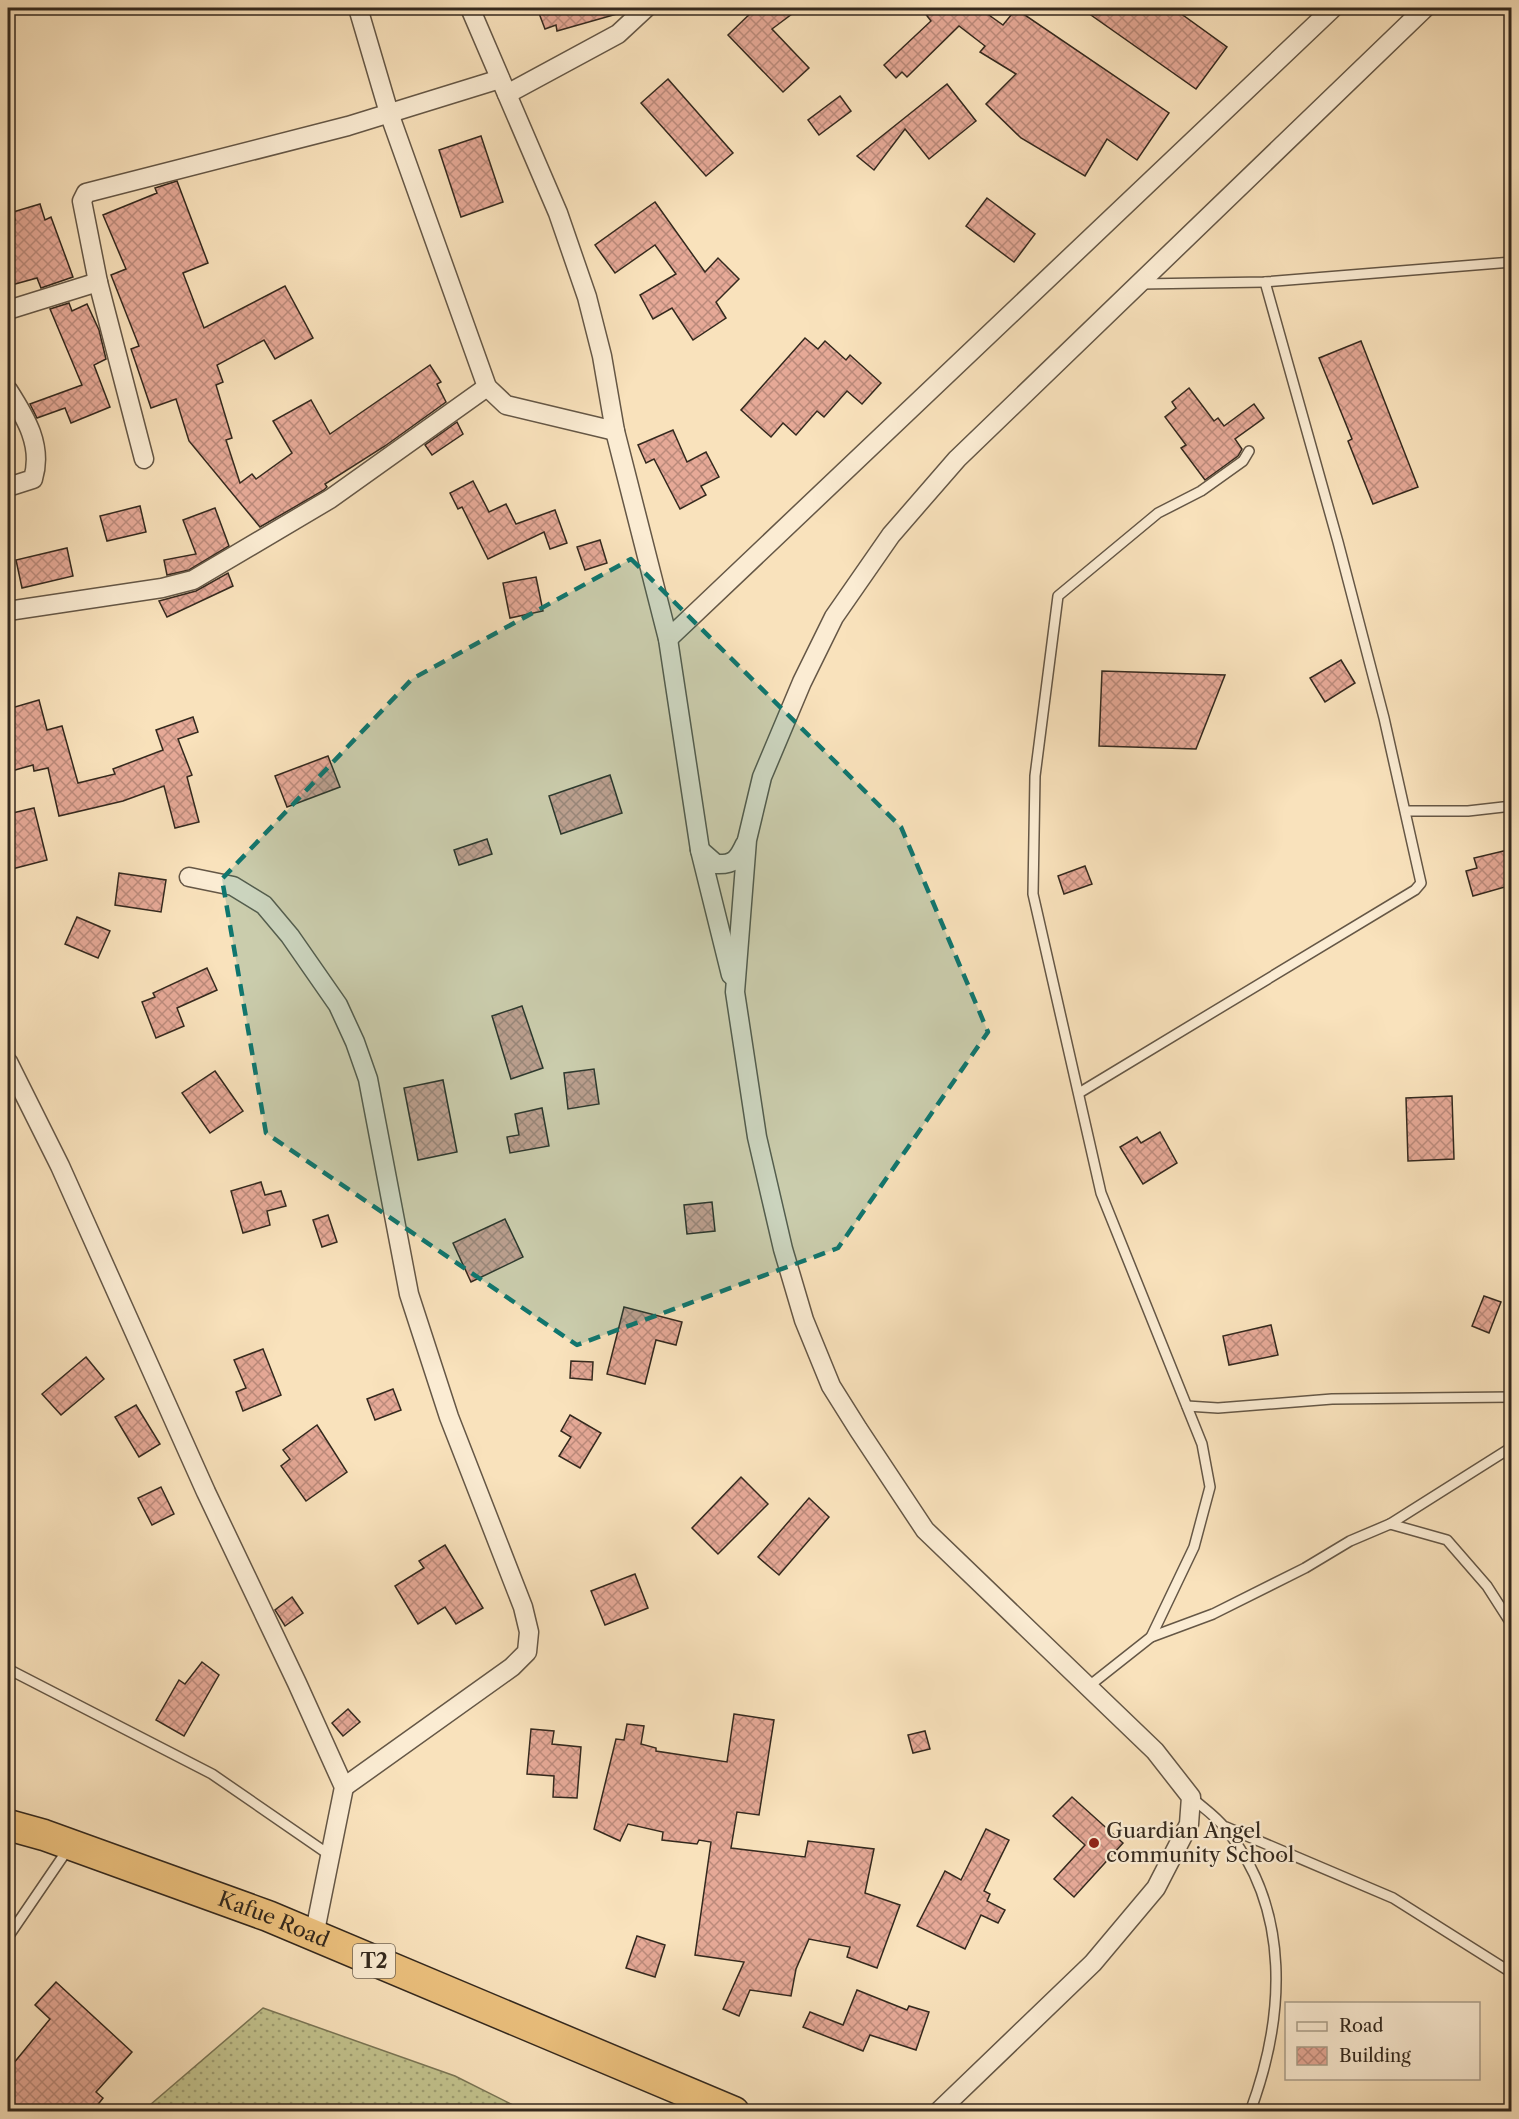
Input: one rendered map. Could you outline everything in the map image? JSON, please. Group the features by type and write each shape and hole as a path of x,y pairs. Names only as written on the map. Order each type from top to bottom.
{"highway":[{"name":"Kafue Road","path":"8,1825 71,1845 268,1916 734,2112"}],"street":[{"path":"358,8 389,113 486,387 506,405 615,431"},
{"path":"470,8 558,213 586,297 602,356 615,431 668,639 700,850 735,992 757,1137 783,1249 804,1320 831,1386 925,1530 1155,1751 1191,1797 1189,1824 1156,1888 1093,1963 938,2112"},
{"path":"144,459 98,282 82,201 86,193 249,153 389,113 504,87 618,34 646,8"},
{"path":"668,639 1333,8"},
{"path":"735,992 747,840 762,777 802,682 834,617 891,535 957,459 1425,8"},
{"path":"8,310 98,282"},
{"path":"8,611 162,588 193,580 330,499 486,387"},
{"path":"8,390 28,423 38,465 33,479 8,487"},
{"path":"700,850 716,864 728,865 738,859 747,840"},
{"path":"189,877 233,886 264,905 290,936 338,1005 356,1042 368,1079 410,1294 449,1417 523,1607 529,1632 527,1652 512,1667 344,1787"},
{"path":"8,1062 60,1166 201,1481 344,1787 314,1936"}],"lane":[{"path":"1138,285 1265,282 1512,262"},
{"path":"1079,1093 1415,890 1420,883 1420,873 1406,811 1338,542 1265,282"},
{"path":"1151,1637 1194,1547 1210,1487 1202,1444 1101,1193 1034,894 1035,776 1058,596 1158,513 1201,491 1243,461 1249,451"},
{"path":"1406,811 1468,811 1512,806"},
{"path":"1187,1406 1218,1408 1332,1398 1512,1397"},
{"path":"1089,1686 1151,1637 1213,1614 1305,1568 1350,1541 1390,1524 1512,1447"},
{"path":"1390,1524 1447,1540 1482,1579 1512,1625"},
{"path":"8,1669 212,1774 331,1856"},
{"path":"1191,1797 1224,1826 1257,1877 1270,1913 1276,1960 1270,2041 1265,2072 1250,2112"},
{"path":"1224,1826 1393,1898 1512,1973"},
{"path":"8,1937 71,1845"}],"highlighted area":[{"path":"631,559 901,827 988,1032 838,1248 577,1345 266,1133 222,879 412,679"}],"green space":[{"path":"263,2008 455,2076 525,2111 143,2111"}],"building":[{"path":"537,8 623,8 624,12 557,31 556,25 545,29"},
{"path":"756,8 800,8 772,29 809,68 783,92 728,35"},
{"path":"921,8 979,8 1003,25 1016,9 1169,113 1137,160 1107,139 1085,176 1021,138 986,104 1016,74 980,52 985,46 959,26 907,77 902,72 896,78 884,65 931,21"},
{"path":"1081,8 1173,8 1227,47 1196,89"},
{"path":"668,79 733,153 706,176 641,103"},
{"path":"947,84 976,121 929,159 905,129 874,170 857,156"},
{"path":"840,96 851,111 819,135 808,120"},
{"path":"481,136 503,202 461,217 439,150"},
{"path":"177,181 208,263 183,273 204,328 285,286 313,338 275,359 264,340 217,365 223,382 216,385 232,438 226,440 240,483 252,474 256,479 292,453 273,421 311,400 330,434 430,365 441,382 437,384 446,402 385,446 325,484 327,487 324,490 260,527 189,441 176,399 151,408 131,349 139,346 111,275 126,269 103,215 157,193 155,188"},
{"path":"987,198 1035,234 1014,262 966,226"},
{"path":"655,202 705,272 718,258 739,279 716,302 726,318 693,340 672,308 653,319 640,295 676,274 655,245 615,273 595,245"},
{"path":"40,204 45,220 51,217 73,277 41,288 37,278 8,286 8,222 15,220 13,212"},
{"path":"69,303 72,311 87,304 99,330 106,359 94,365 110,407 71,423 65,408 37,418 30,404 82,385 50,309"},
{"path":"805,338 818,349 825,341 846,360 850,355 881,383 862,404 847,391 824,417 817,411 796,435 783,423 771,437 741,410"},
{"path":"1361,341 1418,487 1373,504 1348,441 1352,439 1319,358"},
{"path":"1189,388 1214,421 1218,418 1224,426 1254,404 1264,418 1235,439 1242,449 1238,456 1205,480 1181,448 1186,445 1165,417 1176,408 1172,402"},
{"path":"457,422 463,434 432,455 425,445"},
{"path":"673,430 687,462 706,452 719,477 701,486 706,495 680,509 654,459 646,463 638,445"},
{"path":"473,481 489,512 506,504 516,524 555,510 567,543 550,549 544,532 488,559 462,507 458,509 450,493"},
{"path":"140,506 146,532 107,541 100,516"},
{"path":"215,508 229,546 189,570 167,575 164,560 196,554 183,520"},
{"path":"600,540 607,563 585,570 577,547"},
{"path":"67,548 73,576 22,588 16,560"},
{"path":"228,573 233,586 167,617 159,601 196,591"},
{"path":"536,577 543,611 510,618 503,583"},
{"path":"1341,660 1355,683 1325,702 1310,678"},
{"path":"1102,671 1225,675 1196,749 1099,746"},
{"path":"39,700 47,730 62,726 78,783 115,774 113,769 163,750 156,730 193,717 198,732 178,739 192,775 187,777 199,822 175,828 164,786 123,801 59,816 48,768 34,771 33,765 8,772 8,709"},
{"path":"328,756 340,787 287,807 275,776"},
{"path":"610,775 622,813 561,834 549,796"},
{"path":"34,808 47,860 12,869 8,852 8,814"},
{"path":"487,839 492,854 459,865 454,850"},
{"path":"1512,849 1512,885 1473,896 1466,871 1477,868 1474,858"},
{"path":"1085,866 1092,884 1064,894 1058,876"},
{"path":"119,873 166,880 161,912 115,905"},
{"path":"77,917 110,931 98,958 65,944"},
{"path":"207,968 217,990 177,1008 184,1026 156,1038 142,1002 155,997 153,993"},
{"path":"522,1006 543,1068 511,1079 492,1016"},
{"path":"594,1069 599,1104 568,1109 564,1073"},
{"path":"215,1071 243,1111 210,1133 182,1093"},
{"path":"443,1080 457,1152 418,1160 404,1088"},
{"path":"1452,1096 1454,1159 1408,1161 1406,1098"},
{"path":"542,1108 549,1146 510,1153 507,1137 519,1135 515,1114"},
{"path":"1160,1132 1177,1163 1143,1184 1120,1147 1137,1137 1141,1143"},
{"path":"261,1182 265,1195 281,1191 286,1206 267,1211 270,1225 243,1233 231,1191"},
{"path":"712,1202 715,1231 687,1234 684,1205"},
{"path":"328,1215 337,1242 322,1247 313,1220"},
{"path":"505,1219 523,1257 471,1282 453,1243"},
{"path":"1484,1296 1501,1302 1489,1333 1472,1326"},
{"path":"624,1307 682,1322 676,1345 656,1340 645,1384 607,1374"},
{"path":"1271,1325 1278,1355 1229,1365 1223,1336"},
{"path":"263,1349 281,1395 243,1411 236,1392 246,1388 234,1360"},
{"path":"86,1357 104,1379 61,1415 42,1394"},
{"path":"571,1361 593,1362 592,1380 570,1378"},
{"path":"393,1389 401,1410 375,1420 367,1399"},
{"path":"136,1405 160,1444 139,1457 115,1417"},
{"path":"570,1415 601,1433 580,1468 559,1456 571,1437 561,1431"},
{"path":"317,1425 347,1472 306,1501 281,1466 290,1459 283,1450"},
{"path":"741,1477 768,1504 718,1554 692,1528"},
{"path":"161,1487 174,1514 152,1525 138,1498"},
{"path":"809,1498 829,1517 779,1575 758,1557"},
{"path":"445,1545 483,1608 456,1624 445,1607 418,1624 395,1586 424,1568 419,1561"},
{"path":"635,1574 648,1608 605,1625 591,1591"},
{"path":"292,1597 303,1613 285,1626 275,1610"},
{"path":"202,1662 219,1675 184,1736 156,1720 179,1680 185,1684"},
{"path":"348,1709 360,1722 343,1736 332,1723"},
{"path":"734,1714 774,1720 759,1815 737,1812 731,1848 805,1857 808,1841 874,1849 865,1893 900,1905 877,1968 847,1957 850,1947 809,1939 796,1969 791,1996 750,1990 739,2016 723,2009 744,1962 695,1955 711,1842 699,1840 697,1844 662,1840 663,1832 628,1824 620,1841 594,1829 616,1739 624,1740 627,1724 644,1726 641,1744 656,1748 656,1751 727,1762"},
{"path":"531,1729 554,1731 552,1744 581,1747 577,1798 553,1797 554,1776 527,1774"},
{"path":"925,1731 930,1749 913,1753 908,1735"},
{"path":"1072,1797 1123,1843 1074,1897 1054,1879 1085,1845 1053,1816"},
{"path":"986,1829 1009,1840 984,1891 990,1894 987,1901 1005,1910 998,1923 981,1915 965,1949 917,1926 945,1871 961,1880"},
{"path":"637,1936 665,1945 655,1977 626,1968"},
{"path":"56,1982 132,2052 96,2092 103,2098 92,2112 8,2112 8,2070 50,2019 35,2005"},
{"path":"857,1990 907,2010 909,2006 929,2012 916,2050 870,2035 863,2051 803,2027 810,2012 843,2025"}],"place":[{"name":"Guardian Angel community School","path":"1094,1843"}]}
